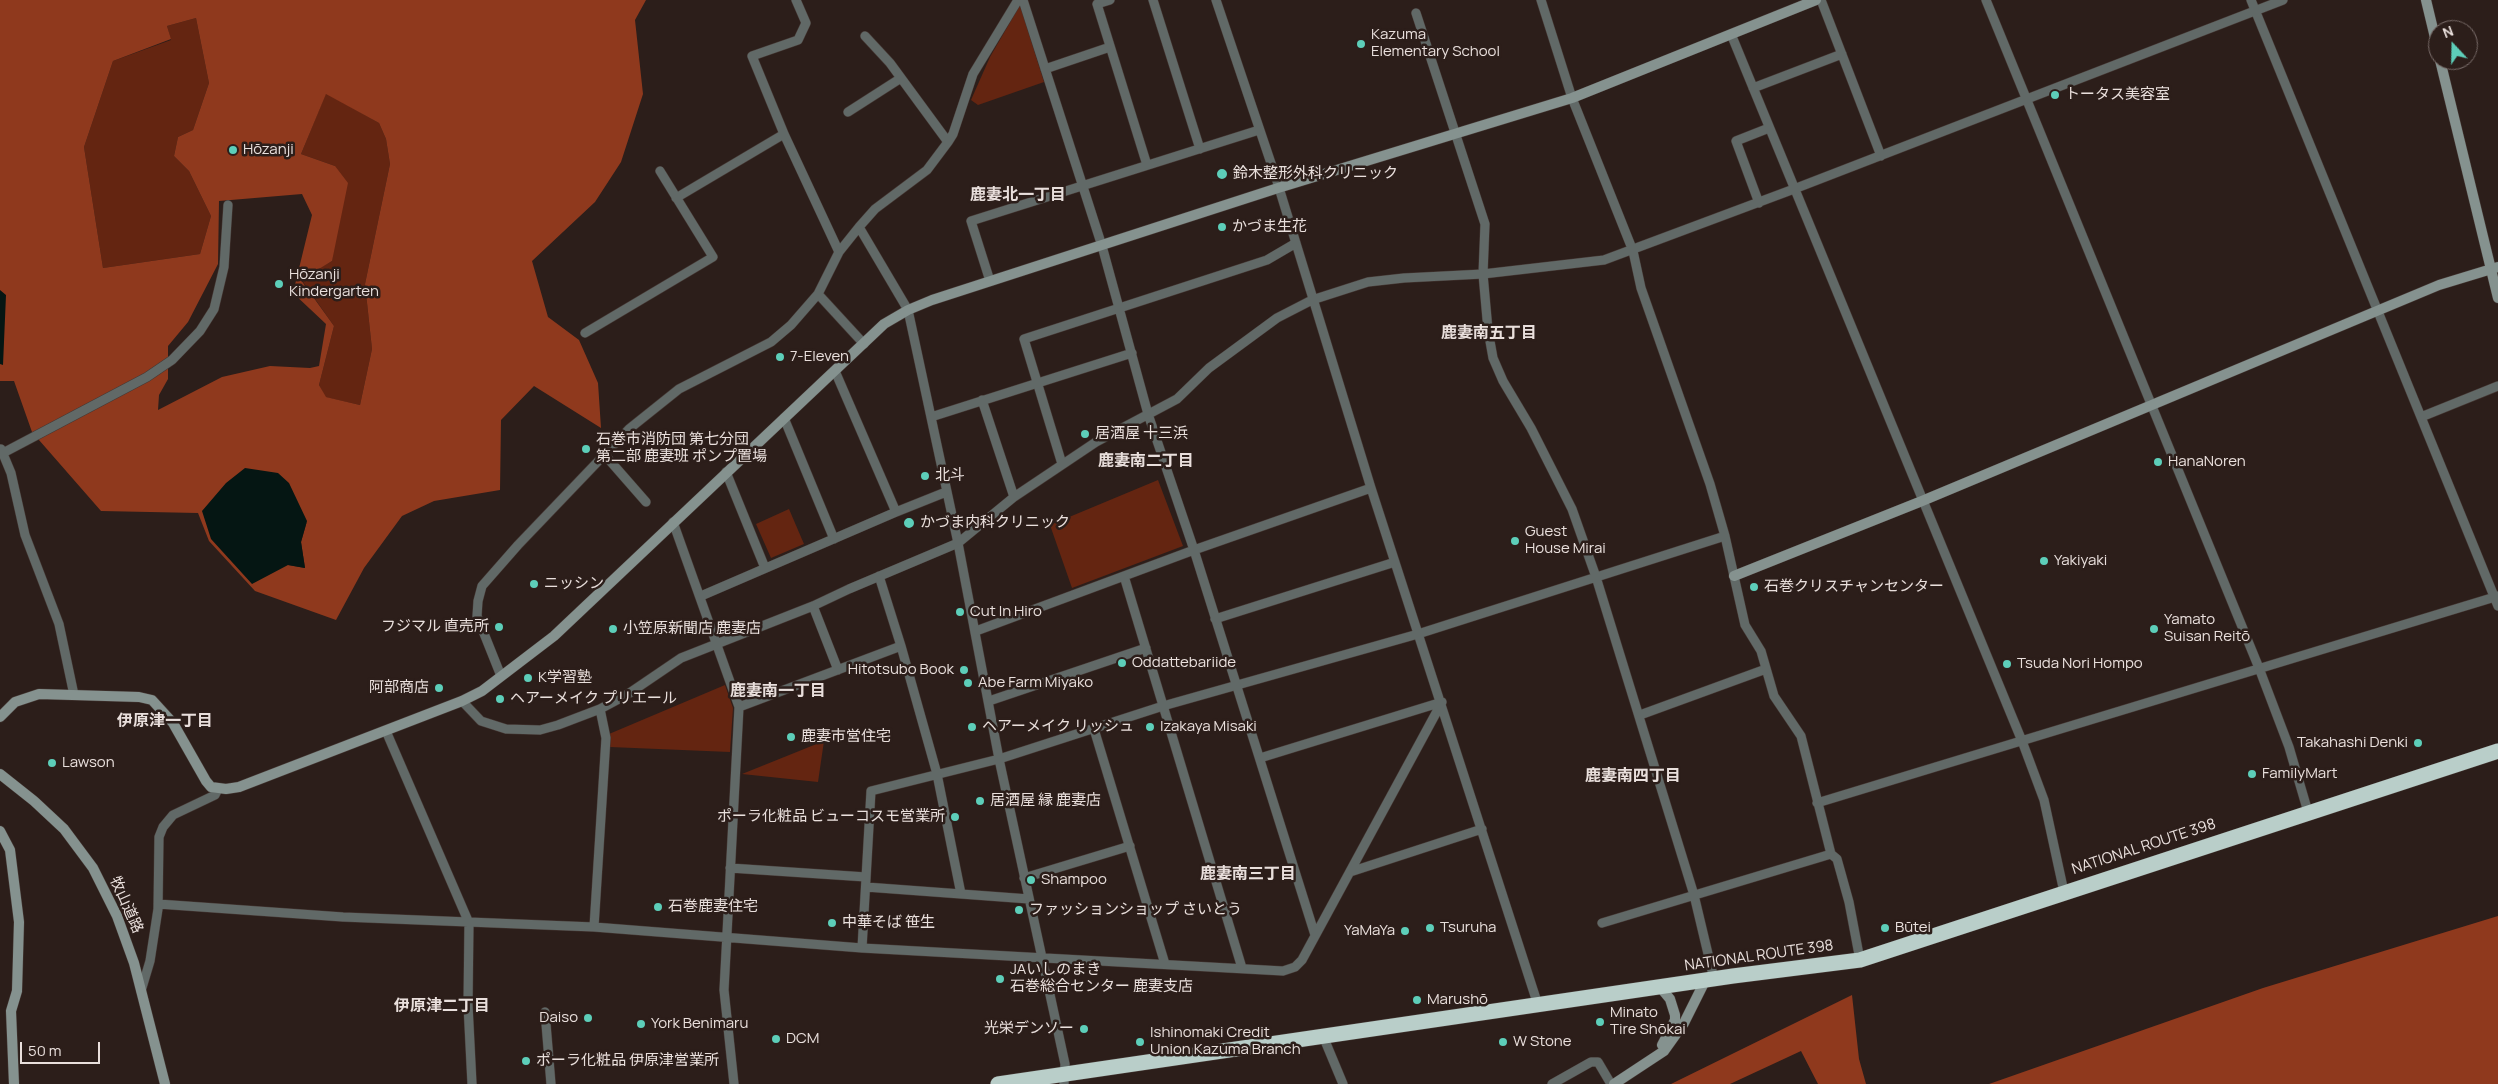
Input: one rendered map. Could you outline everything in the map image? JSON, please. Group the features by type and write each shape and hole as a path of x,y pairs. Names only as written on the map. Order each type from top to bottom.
{"highway":[{"name":"NATIONAL ROUTE 398","path":"998,1084 1063,1079 1323,1036 1860,960 2498,751"}],"street":[{"path":"796,0 806,23 798,40 752,56 784,134 839,252"},
{"path":"501,676 477,616 482,586 629,429 679,389 771,342 791,325 818,294 839,252 859,227 875,209 927,170 948,142 953,134 973,74 1018,0"},
{"path":"1024,0 1102,246 1148,414 1194,550 1315,935"},
{"path":"1110,0 1096,4 1147,165"},
{"path":"1153,0 1200,149"},
{"path":"1216,0 1296,243 1371,488 1442,702 1538,1005"},
{"path":"1541,0 1572,98 1633,251 1641,288 1710,484 1725,536 1745,625 1762,651 1774,696 1801,736 1831,854 1837,859 1842,874 1860,960"},
{"path":"0,717 15,702 39,694 140,697 152,700 173,722 206,781 211,787 218,789 239,787 462,701 482,691 554,636 884,324 908,310 990,281 1278,188 1572,98 1816,0"},
{"path":"1820,0 1882,156"},
{"path":"1986,0 2259,668 2289,747 2308,812"},
{"path":"2251,0 2496,596 2498,606"},
{"path":"462,701 481,721 506,729 528,730 558,725 600,709 628,694 681,658 813,606 958,543 1014,497 1062,464 1096,442 1177,399 1209,368 1277,318 1312,300 1368,282 1483,274 1597,262 1633,251 2283,0"},
{"path":"2426,0 2431,20"},
{"path":"1416,13 1485,224 1483,274 1488,330 1493,358 1572,509 1596,577 1694,895 1710,980 1674,1039 1652,1060 1612,1084 1598,1062 1591,1062 1552,1084"},
{"path":"1731,34 2022,741 2044,800 2064,892"},
{"path":"865,36 901,78 948,142"},
{"path":"1045,69 1110,47"},
{"path":"1753,88 1842,54"},
{"path":"2443,70 2494,268 2498,298"},
{"path":"848,112 901,78"},
{"path":"1759,203 1736,141 1769,128"},
{"path":"990,281 971,221 1259,130"},
{"path":"676,198 784,134"},
{"path":"585,332 713,257 660,171"},
{"path":"74,695 59,624 25,534 11,474 1,450 147,377 172,360 200,331 214,309 224,267 228,205"},
{"path":"859,227 908,310 976,631 999,759 1065,1064 1063,1079"},
{"path":"1062,464 1024,339 1267,260 1296,243"},
{"path":"1734,576 1922,501 2150,404 2439,285 2494,268"},
{"path":"818,294 864,344"},
{"path":"931,417 1132,352"},
{"path":"835,371 896,512"},
{"path":"2421,417 2498,386"},
{"path":"982,400 1014,497"},
{"path":"784,418 834,539"},
{"path":"604,454 646,502"},
{"path":"726,472 765,568"},
{"path":"976,631 1194,550 1371,488"},
{"path":"701,596 946,492"},
{"path":"673,522 718,643 739,707 724,990 734,1084"},
{"path":"862,948 871,791 999,759 1163,706 1418,634 1725,536"},
{"path":"1215,619 1395,562"},
{"path":"879,576 937,774 961,894"},
{"path":"1124,576 1242,968"},
{"path":"1817,803 2496,596"},
{"path":"813,606 838,670"},
{"path":"739,707 901,646"},
{"path":"989,701 1146,648"},
{"path":"1640,715 1766,669"},
{"path":"1260,758 1442,702"},
{"path":"158,904 469,923 594,927 726,939 862,948 1283,971 1295,967 1302,960 1442,702"},
{"path":"594,927 606,738 600,709"},
{"path":"1094,728 1165,964"},
{"path":"386,731 469,923 468,1005 472,1084"},
{"name":"牧山道路","path":"0,774 34,801 64,829 93,868 117,916 140,991 165,1084"},
{"path":"140,991 150,961 158,904 159,837 164,826 173,815 214,795 218,789"},
{"path":"1350,872 1482,829"},
{"path":"0,831 10,850 19,922 17,991 11,1011 14,1084"},
{"path":"1024,878 1130,846"},
{"path":"1602,923 1831,854"},
{"path":"730,868 866,878"},
{"path":"866,887 1029,899"},
{"path":"1652,1060 1668,1037 1675,1020 1670,999 1660,988"},
{"path":"545,1012 551,1084"},
{"path":"1323,1036 1343,1084"}],"shaded area":[{"path":"0,0 646,0 635,20 643,94 621,162 595,202 532,261 548,317 579,340 598,383 601,428 534,386 501,420 500,490 434,501 402,516 364,568 336,620 255,591 209,541 198,513 101,511 32,432 14,381 0,381","holes":["196,18 209,83 193,130 178,137 174,156 189,171 211,216 200,254 103,268 84,147 113,61 171,39 167,26","326,94 379,123 386,139 390,164 365,284 372,349 360,405 326,397 319,385 334,326 301,280 332,261 348,183 335,166 301,154","302,194 312,215 293,293 326,324 319,366 310,368 270,366 222,377 158,410 159,395 168,379 168,346 188,322 218,264 219,201","307,521 301,542 305,568 288,565"]},
{"path":"1020,5 1044,82 978,105 971,100 990,57"},
{"path":"196,18 209,83 193,130 178,137 174,156 189,171 211,216 200,254 103,268 84,147 113,61 171,40 167,26"},
{"path":"326,93 379,123 386,139 390,164 365,284 372,349 360,405 325,397 319,385 334,326 301,279 332,261 335,166 301,154"},
{"path":"0,290 6,295 3,365 0,364"},
{"path":"245,468 278,473 289,483 307,521 301,542 305,568 288,565 252,584 211,539 202,511 226,483"},
{"path":"1158,480 1183,546 1072,588 1050,525"},
{"path":"789,509 804,544 771,558 756,524"},
{"path":"725,685 733,708 730,752 610,747 609,734"},
{"path":"824,741 818,782 742,774"},
{"path":"2498,916 2498,1084 1989,1084 2263,988"},
{"path":"1852,995 1859,1059 1866,1084 1818,1084 1801,1051 1730,1084 1671,1084"}],"place":[{"name":"Kazuma Elementary School","path":"1361,44"},
{"name":"トータス美容室","path":"2055,95"},
{"name":"Hōzanji","path":"233,150"},
{"name":"鈴木整形外科クリニック","path":"1222,174"},
{"name":"かづま生花","path":"1222,227"},
{"name":"Hōzanji Kindergarten","path":"279,284"},
{"name":"7-Eleven","path":"780,357"},
{"name":"居酒屋 十三浜","path":"1085,434"},
{"name":"石巻市消防団 第七分団 第二部 鹿妻班 ポンプ置場","path":"586,449"},
{"name":"HanaNoren","path":"2158,462"},
{"name":"北斗","path":"925,476"},
{"name":"かづま内科クリニック","path":"909,523"},
{"name":"Guest House Mirai","path":"1515,541"},
{"name":"Yakiyaki","path":"2044,561"},
{"name":"ニッシン","path":"534,584"},
{"name":"石巻クリスチャンセンター","path":"1754,587"},
{"name":"Cut In Hiro","path":"960,612"},
{"name":"フジマル 直売所","path":"499,627"},
{"name":"小笠原新聞店 鹿妻店","path":"613,629"},
{"name":"Yamato Suisan Reitō","path":"2154,629"},
{"name":"Oddattebariide","path":"1122,663"},
{"name":"Tsuda Nori Hompo","path":"2007,664"},
{"name":"Hitotsubo Book","path":"964,670"},
{"name":"K学習塾","path":"528,678"},
{"name":"Abe Farm Miyako","path":"968,683"},
{"name":"阿部商店","path":"439,688"},
{"name":"ヘアーメイク プリエール","path":"500,699"},
{"name":"ヘアーメイク リッシュ","path":"972,727"},
{"name":"Izakaya Misaki","path":"1150,727"},
{"name":"鹿妻市営住宅","path":"791,737"},
{"name":"Takahashi Denki","path":"2418,743"},
{"name":"Lawson","path":"52,763"},
{"name":"FamilyMart","path":"2252,774"},
{"name":"居酒屋 縁 鹿妻店","path":"980,801"},
{"name":"ポーラ化粧品 ビューコスモ営業所","path":"955,817"},
{"name":"Shampoo","path":"1031,880"},
{"name":"石巻鹿妻住宅","path":"658,907"},
{"name":"ファッションショップ さいとう","path":"1019,910"},
{"name":"中華そば 笹生","path":"832,923"},
{"name":"Tsuruha","path":"1430,928"},
{"name":"Būtei","path":"1885,928"},
{"name":"YaMaYa","path":"1405,931"},
{"name":"JAいしのまき 石巻総合センター 鹿妻支店","path":"1000,979"},
{"name":"Marushō","path":"1417,1000"},
{"name":"Daiso","path":"588,1018"},
{"name":"Minato Tire Shōkai","path":"1600,1022"},
{"name":"York Benimaru","path":"641,1024"},
{"name":"光栄デンソー","path":"1084,1029"},
{"name":"DCM","path":"776,1039"},
{"name":"Ishinomaki Credit Union Kazuma Branch","path":"1140,1042"},
{"name":"W Stone","path":"1503,1042"},
{"name":"ポーラ化粧品 伊原津営業所","path":"526,1061"}],"district":[{"name":"鹿妻北一丁目","path":"1018,196"},
{"name":"鹿妻南五丁目","path":"1489,334"},
{"name":"鹿妻南二丁目","path":"1146,462"},
{"name":"鹿妻南一丁目","path":"778,692"},
{"name":"伊原津一丁目","path":"165,722"},
{"name":"鹿妻南四丁目","path":"1633,777"},
{"name":"鹿妻南三丁目","path":"1248,875"},
{"name":"伊原津二丁目","path":"442,1007"}]}
